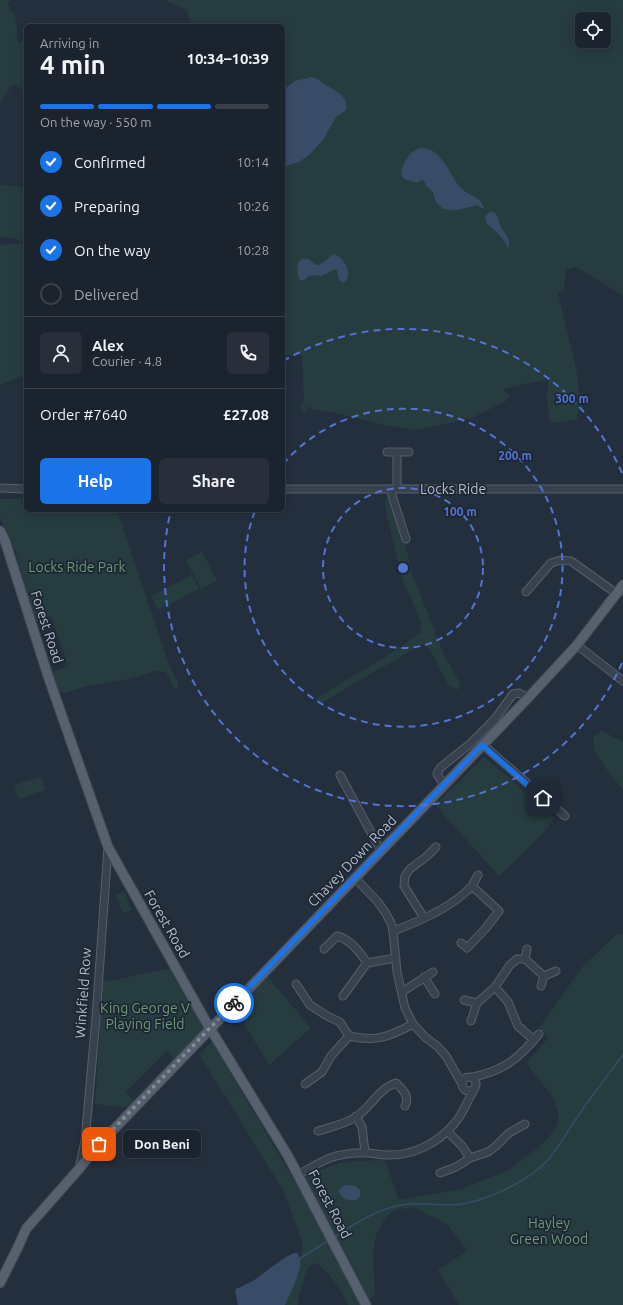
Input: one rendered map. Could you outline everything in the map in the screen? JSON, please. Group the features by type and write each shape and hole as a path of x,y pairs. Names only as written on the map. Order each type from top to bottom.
{"main road":[{"name":"Forest Road","path":"0,531 5,540 49,679 108,847 210,1028 285,1150 366,1305"},
{"name":"Chavey Down Road","path":"94,1150 528,698 577,645 623,585"},
{"name":"Winkfield Row","path":"0,1284 2,1271 18,1247 26,1229 94,1150"}],"street":[{"path":"387,452 409,452"},
{"path":"397,452 394,489 406,539"},
{"path":"0,488 24,488"},
{"name":"Locks Ride","path":"285,489 623,489"},
{"path":"526,592 552,563 561,560 571,561 617,594"},
{"path":"577,645 623,681"},
{"path":"444,785 437,774 440,768 471,743 495,719 513,694 519,693 528,698"},
{"path":"482,745 565,816"},
{"path":"340,775 381,851"},
{"name":"Winkfield Row","path":"79,1169 85,1141 96,1018 108,847"},
{"path":"424,918 404,886 405,876 410,869 436,847"},
{"path":"393,931 409,926 452,903 464,895 472,886 478,875"},
{"path":"355,878 372,895 385,912 393,931 397,972 405,1008 413,1024 424,1037 438,1047 446,1056 463,1087 469,1091 473,1082 510,1063 525,1051 539,1034"},
{"path":"461,942 467,948 486,928 499,911 472,886"},
{"path":"324,949 337,936 342,937 358,950 367,962"},
{"path":"525,959 527,949"},
{"path":"343,996 367,962 396,958"},
{"path":"471,1021 477,1003 495,987 510,965 517,960 525,959 544,976"},
{"path":"402,992 433,972"},
{"path":"544,976 556,972"},
{"path":"541,986 544,976"},
{"path":"424,977 435,994"},
{"path":"296,984 310,1005 340,1022 349,1036 364,1040 377,1039 400,1031 413,1024"},
{"path":"495,987 508,1002 518,1026 534,1040"},
{"path":"464,1000 477,1003"},
{"path":"305,1084 322,1072 331,1056 349,1036"},
{"path":"455,1070 473,1082"},
{"path":"464,1106 464,1079 473,1082"},
{"path":"298,1175 320,1162 337,1156 365,1152 387,1155 412,1152 434,1142 447,1132 455,1123 464,1106 473,1082"},
{"path":"318,1131 335,1126 356,1116 371,1104 382,1091 396,1083 406,1094 407,1102 405,1106"},
{"path":"356,1116 362,1127 365,1152"},
{"path":"440,1173 456,1167 470,1158 488,1152 509,1133 525,1124"},
{"path":"447,1132 462,1146 470,1158"},
{"path":"85,1141 87,1145 94,1150"}],"green space":[{"path":"0,0 10,0 8,4 11,11 15,14 18,43 24,41 24,91 13,84 0,102"},
{"path":"165,0 623,0 623,296 576,267 566,270 564,290 558,293 577,373 580,400 577,419 556,423 550,421 547,402 548,379 504,389 509,396 506,401 472,418 415,430 384,425 335,413 311,409 311,406 305,412 301,411 301,405 304,400 302,356 285,355 285,24 191,24 187,10"},
{"path":"0,184 24,188 24,241 0,236"},
{"path":"24,243 24,376 0,385 0,245"},
{"path":"389,496 396,501 412,574 445,657 460,683 458,690 449,686 430,650 423,644 320,704 315,699 396,650 421,632 421,622 401,576 384,502"},
{"name":"Locks Ride Park","path":"0,499 24,499 24,512 118,512 168,662 178,683 178,688 173,687 166,672 157,671 124,680 87,686 64,693 58,690 52,672 68,666 51,616 36,621 15,550 0,518"},
{"path":"202,552 217,580 201,589 186,560"},
{"path":"192,575 199,589 158,610 151,596"},
{"path":"602,731 623,742 623,790 607,770 594,750 593,737"},
{"path":"484,757 555,817 541,836 499,876 435,805"},
{"path":"41,777 45,790 19,799 14,785"},
{"path":"125,892 131,910 123,913 116,895"},
{"name":"Hayley Green Wood","path":"618,933 623,935 623,1305 459,1305 438,1270 467,1251 448,1225 413,1207 395,1210 387,1216 377,1232 373,1251 375,1294 366,1305 348,1305 335,1282 317,1263 308,1267 299,1295 298,1305 285,1305 298,1273 303,1243 283,1190 199,1054 212,1042 311,1209 319,1204 305,1177 325,1168 354,1161 385,1160 399,1200 462,1189 508,1170 535,1150 549,1137 558,1124 558,1113 553,1097 526,1063 548,1038 539,1028 583,966"},
{"name":"King George V Playing Field","path":"172,968 206,1028 176,1060 167,1051 126,1092 135,1102 129,1108 95,1104 103,982"},
{"path":"268,977 311,1028 269,1065 235,1009"}],"water":[{"path":"312,77 318,79 340,94 345,101 346,110 336,117 323,140 309,155 299,162 285,166 285,88 295,81"},
{"path":"420,148 435,152 445,164 458,185 463,190 478,199 483,204 484,208 477,205 458,210 443,209 436,202 433,193 424,181 422,180 417,183 404,179 401,174 405,162 413,152"},
{"path":"489,212 494,212 496,215 508,239 508,248 501,236 487,223 485,216"},
{"path":"333,254 341,258 348,271 347,280 344,283 339,280 337,270 335,269 321,276 309,276 304,280 300,280 297,270 301,260 308,259 316,265 319,265"},
{"path":"346,1185 355,1186 360,1190 360,1197 356,1200 348,1200 344,1198 339,1191"},
{"path":"297,1253 300,1257 299,1270 285,1305 238,1305 235,1291 236,1289 253,1281 284,1258"}],"waterway":[{"path":"335,1237 361,1220 389,1208 409,1204 452,1205 477,1201 499,1193 531,1175 551,1156 589,1100 623,1055"},
{"path":"299,1259 328,1241"}],"way so far":[{"path":"99,1144 234,1003"}],"place":[{"name":"Don Beni","path":"99,1144"}],"route":[{"path":"234,1003 482,745 543,798"}]}
